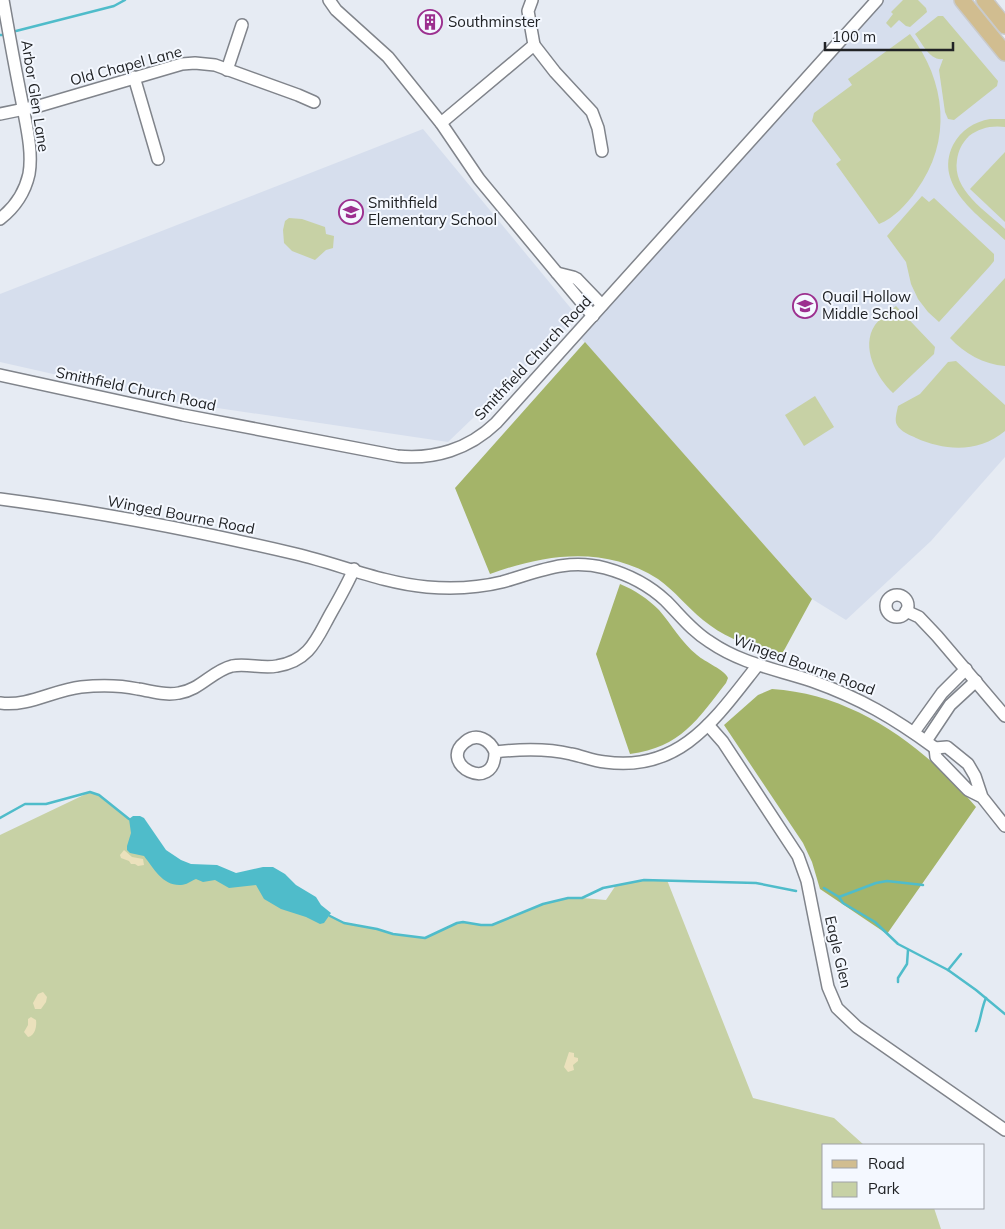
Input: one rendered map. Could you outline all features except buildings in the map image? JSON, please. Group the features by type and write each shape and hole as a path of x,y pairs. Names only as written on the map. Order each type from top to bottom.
{"main road":[{"path":"962,0 1005,53"},
{"path":"984,0 1005,26"}],"street":[{"name":"Arbor Glen Lane","path":"0,219 15,203 22,191 29,172 30,152 3,0"},
{"path":"329,0 336,10 388,57 441,123 479,179 593,316"},
{"path":"532,0 528,11 534,45 555,72 592,112 598,128 602,151"},
{"name":"Smithfield Church Road","path":"0,375 271,433 397,456 425,457 460,448 476,440 489,430 877,0"},
{"path":"228,70 242,25"},
{"path":"441,123 534,45"},
{"name":"Old Chapel Lane","path":"0,114 182,64 195,63 208,64 228,70 314,102"},
{"path":"134,77 158,159"},
{"path":"557,273 577,279 602,305"},
{"name":"Winged Bourne Road","path":"0,499 101,514 193,531 298,555 404,584 428,587 456,588 500,582 549,567 567,565 607,569 636,580 651,589 706,640 739,659 839,691 874,707 930,744 947,747 968,764 975,776 982,797 1005,826"},
{"path":"0,703 27,702 60,691 99,686 138,689 163,694 181,693 192,689 230,666 267,667 292,662 306,653 318,639 354,570"},
{"path":"906,610 919,618 966,669 1005,716"},
{"path":"495,752 537,750 572,754 603,762 638,763 669,754 683,746 708,725 757,666"},
{"path":"914,732 942,693 966,669"},
{"path":"930,744 950,705 976,682"},
{"name":"Eagle Glen","path":"708,725 723,742 798,856 807,881 828,987 837,1008 857,1028 1005,1130"},
{"name":"Winged Bourne Road","path":"930,744 936,757 968,790 982,797"}],"shaded area":[{"name":"Quail Hollow Middle School","path":"880,0 956,0 1005,59 1005,457 931,541 846,620 812,599 579,336"},
{"name":"Smithfield Elementary School","path":"423,129 578,317 448,442 177,402 0,362 0,294"}],"green space":[{"path":"903,0 918,0 926,8 927,12 910,27 899,20 891,28 886,23 893,14 891,12"},
{"path":"938,16 943,16 998,81 997,86 954,120 948,119 945,112 939,70 943,59 938,59 930,54 915,34"},
{"path":"910,34 922,52 931,71 940,111 940,132 936,152 928,172 916,191 900,210 879,224 836,164 841,160 812,121 814,113 852,85 848,79"},
{"path":"990,119 1005,119 1005,127 995,126 986,128 969,136 959,150 957,171 960,181 972,199 1005,229 1005,240 962,199 954,187 949,174 948,160 956,140 968,128"},
{"path":"1005,152 1005,222 970,189"},
{"path":"922,196 929,202 934,198 994,254 994,261 990,266 939,322 918,299 911,284 906,262 887,236"},
{"path":"289,218 302,219 325,227 326,234 334,236 333,248 326,250 315,260 292,251 284,243 283,230 285,221"},
{"path":"1005,278 1005,366 989,363 975,357 950,338"},
{"path":"896,306 935,347 934,354 893,393 876,371 872,362 869,343 875,325"},
{"path":"585,342 812,599 781,656 740,642 712,627 658,579 638,568 617,561 575,556 553,558 511,567 490,574 455,488"},
{"path":"956,361 1005,405 1005,431 984,443 962,448 927,442 901,430 896,421 898,406 920,394 948,362"},
{"path":"815,396 834,427 804,446 785,415"},
{"path":"620,584 636,592 655,606 691,650 723,672 728,678 706,709 686,730 662,745 630,754 596,654"},
{"path":"772,689 802,693 831,701 859,712 885,727 934,764 976,807 887,934 820,889 812,862 803,843 724,725 758,695"},
{"path":"90,792 101,797 129,819 142,821 168,863 243,879 345,923 393,934 425,938 457,923 492,925 543,904 568,898 606,900 616,885 644,880 667,880 753,1098 834,1118 863,1144 822,1144 822,1209 934,1209 941,1229 0,1229 0,835"}],"sand":[{"path":"124,850 132,857 143,859 144,865 131,864 129,861 121,858 120,855"},
{"path":"43,992 47,997 46,1002 41,1009 35,1009 33,1003 38,994"},
{"path":"31,1017 36,1020 36,1028 34,1033 28,1037 24,1032 28,1025 28,1019"},
{"path":"569,1052 574,1053 574,1057 578,1058 578,1061 573,1065 574,1070 568,1072 564,1067"}],"water":[{"path":"133,816 144,818 166,850 181,860 191,864 217,865 236,873 263,867 273,867 285,874 296,885 316,897 321,905 331,913 324,923 320,924 306,917 281,909 264,899 256,885 229,888 215,880 203,882 196,879 183,885 169,883 155,871 144,856 130,853 127,850 131,833 129,819"}],"waterway":[{"path":"16,31 114,6 125,0"},
{"path":"0,818 25,804 46,804 90,792 99,795 129,819"},
{"path":"330,916 344,923 393,934 425,938 457,923 492,925 543,904 568,898 582,898 603,888 644,880 756,883 796,891"},
{"path":"839,897 876,883 887,881 923,885"},
{"path":"824,888 839,897 843,903 875,922 898,944 948,970 1005,1014"},
{"path":"898,982 898,978 907,964 908,950"},
{"path":"948,970 961,954"},
{"path":"976,1031 986,998"}],"place":[{"name":"Southminster","path":"430,22"},
{"name":"Smithfield Elementary School","path":"351,212"},
{"name":"Quail Hollow Middle School","path":"805,306"}]}
